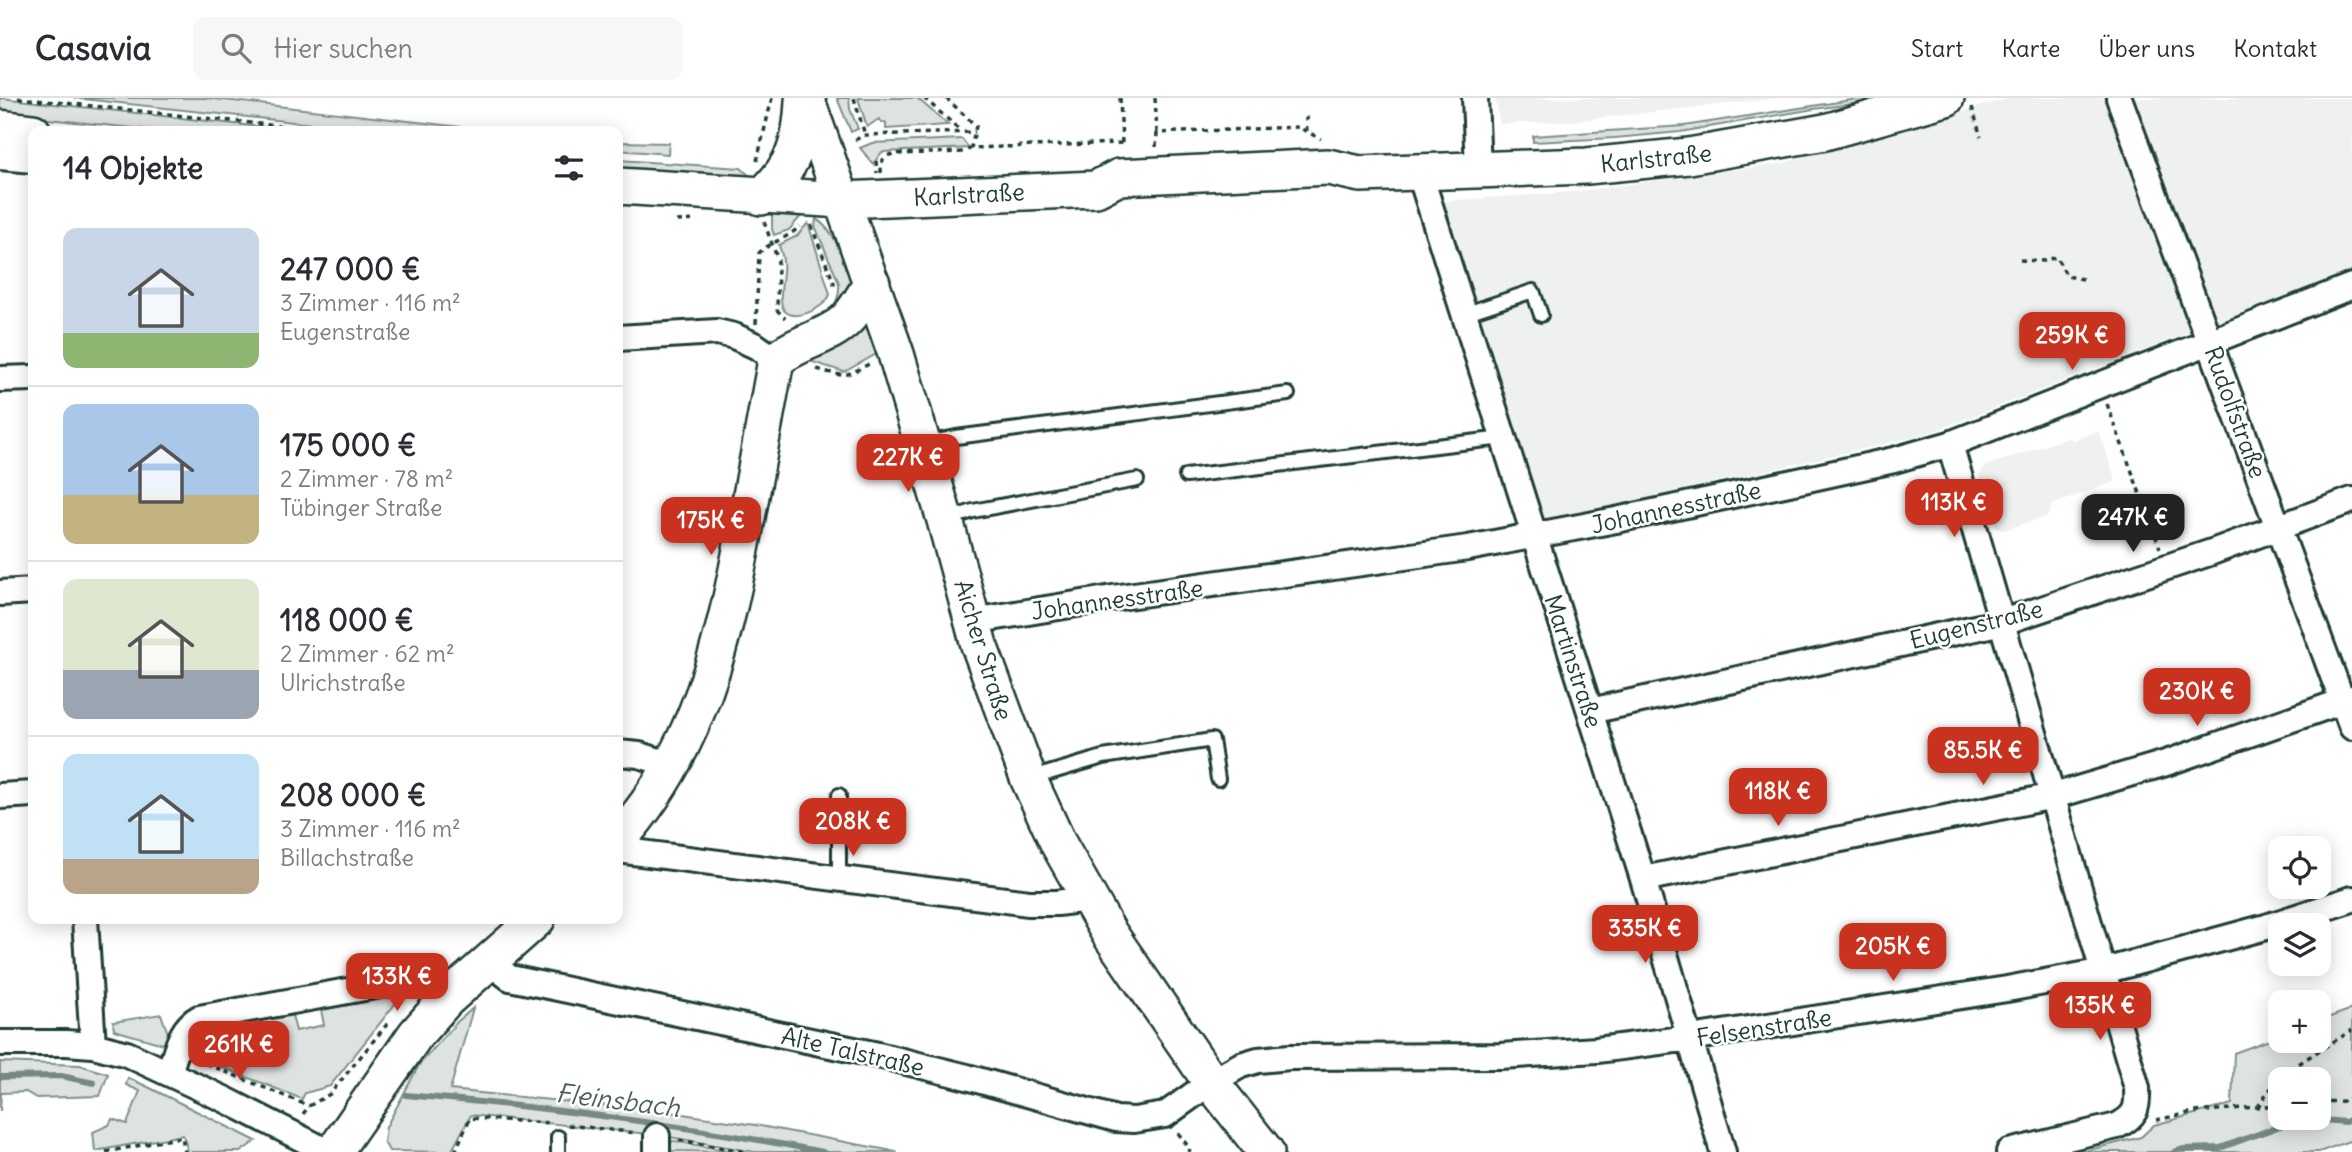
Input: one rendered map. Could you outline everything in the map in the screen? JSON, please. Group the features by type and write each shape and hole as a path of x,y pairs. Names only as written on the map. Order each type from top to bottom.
{"main road":[{"path":"758,181 787,168 798,147 804,98"},
{"name":"Aicher Straße","path":"804,98 843,200 896,354 987,671 1029,780 1088,899 1211,1082 1266,1152"},
{"name":"Karlstraße","path":"623,186 758,181 843,200 1096,189 1119,177 1199,184 1274,179 1328,167 1360,174 1587,166 1689,156 1825,132 1946,98"},
{"path":"0,128 28,131"},
{"path":"623,834 673,765 694,722 718,652 783,342 834,328 846,320 872,284"},
{"path":"334,1152 416,1034 446,1000 531,924"}],"street":[{"path":"1475,98 1478,169"},
{"name":"Rudolfstraße","path":"2119,98 2279,528 2347,700 2352,726"},
{"path":"0,157 28,160"},
{"name":"Martinstraße","path":"1419,171 1643,879 1723,1152"},
{"name":"Johannesstraße","path":"973,621 1113,598 1468,548 1868,466 1950,444 2352,286"},
{"path":"623,338 717,332 756,346 783,342"},
{"path":"0,379 28,378"},
{"path":"1950,444 2137,1088 2136,1110 2129,1120 2117,1126 2009,1152"},
{"name":"Eugenstraße","path":"1590,711 2003,622 2279,528 2352,500"},
{"path":"0,593 28,592"},
{"path":"1643,879 2054,796 2166,763 2347,700"},
{"path":"623,753 639,755 673,765"},
{"path":"0,796 28,794"},
{"path":"623,850 1029,903 1088,899"},
{"name":"Felsenstraße","path":"1211,1082 1241,1065 1273,1058 1500,1056 1598,1050 2007,989 2104,971 2266,927 2352,899"},
{"path":"85,924 93,1045"},
{"name":"Alte Talstraße","path":"489,962 510,978 878,1055 1116,1119 1134,1120 1165,1115 1211,1082"},
{"path":"169,1072 182,1032 189,1023 199,1018 419,978"},
{"path":"0,1043 55,1042 93,1045 127,1054 169,1072 328,1152"}],"lane":[{"path":"1464,314 1533,290 1541,315"},
{"path":"923,444 956,437 1287,394"},
{"path":"1186,477 1503,438"},
{"path":"945,520 973,511 1137,480"},
{"path":"1029,780 1103,757 1212,740 1219,779"},
{"path":"839,795 839,879"},
{"path":"558,1137 558,1152"}],"path":[{"path":"18,98 284,126"},
{"path":"758,181 772,98"},
{"path":"854,98 864,135"},
{"path":"923,98 962,133"},
{"path":"946,98 976,126 971,148"},
{"path":"881,198 880,170 881,160 885,156 964,152 971,148 1122,146 1120,98"},
{"path":"1145,147 1158,147 1155,98"},
{"path":"1970,98 1982,138"},
{"path":"1307,131 1306,119 1312,116"},
{"path":"1157,133 1298,127 1322,139"},
{"path":"855,140 864,135 975,132"},
{"path":"808,216 834,284 834,295"},
{"path":"757,327 759,253 771,242 793,234 800,225"},
{"path":"774,249 778,260 777,310 783,342 800,361 842,376 896,354"},
{"path":"2020,260 2044,261 2056,257 2067,276 2088,280"},
{"path":"2101,385 2155,536"},
{"path":"289,1132 309,1106 330,1094 390,1021"},
{"path":"2258,1107 2267,1090 2352,1030"},
{"path":"2331,1102 2344,1101 2352,1097"},
{"path":"2156,1120 2194,1112 2268,1106"},
{"path":"106,1152 181,1137 184,1152"},
{"path":"657,1144 748,1152"}],"shaded area":[{"path":"0,98 253,126 114,126 0,114"},
{"path":"74,98 206,98 452,126 330,126"},
{"path":"837,98 849,98 850,109 858,129 851,132"},
{"path":"858,98 917,98 948,125 886,129 886,123 881,123 879,119 867,127"},
{"path":"1495,98 1780,98 1571,121 1500,124"},
{"path":"1864,98 1898,98 1680,132 1533,142 1533,136 1684,126"},
{"path":"2010,98 2352,98 2352,270 1924,435 1538,522 1442,201 1572,192 1779,164"},
{"path":"962,139 969,148 882,152 873,164 860,148 872,143"},
{"path":"623,142 669,143 668,154 623,150"},
{"path":"623,160 741,168 751,177 623,173"},
{"path":"772,213 802,215 789,230 774,235"},
{"path":"816,219 831,235 844,260 849,273 849,298 845,307 835,315 791,336 797,324 814,320 828,312 837,300 839,292 839,283 815,226"},
{"path":"808,223 830,294 815,310 791,315 786,312 781,301 783,257 779,245 797,236"},
{"path":"864,315 880,352 844,372 803,359"},
{"path":"2098,431 2116,481 2052,505 2048,516 2004,530 1996,527 1979,475 1985,466 2070,437 2072,441"},
{"path":"403,994 330,1086 305,1093 302,1099 192,1055 192,1033 292,1015 296,1031 324,1025 321,1010"},
{"path":"473,1008 450,1090 663,1111 898,1152 755,1152 658,1135 471,1115 451,1152 389,1151 384,1142 386,1127 419,1065"},
{"path":"2352,1009 2352,1140 2319,1152 2081,1152 2141,1137 2154,1125 2232,1104 2234,1053 2268,1040 2268,1053 2331,1053 2331,1017"},
{"path":"161,1014 173,1047 114,1030 113,1022"},
{"path":"0,1062 80,1065 108,1074 100,1096 36,1098 26,1092 1,1093 0,1111"},
{"path":"128,1078 256,1141 240,1152 188,1152 183,1135 95,1151 93,1132 109,1125 112,1119 127,1124 140,1091 126,1085"},
{"path":"673,1141 737,1152 667,1151 667,1145"}],"waterway":[{"name":"Fleinsbach","path":"0,1077 61,1076 94,1083"},
{"name":"Fleinsbach","path":"406,1095 615,1118 823,1152"},
{"name":"Fleinsbach","path":"2174,1152 2183,1149 2220,1148 2302,1118 2345,1122 2352,1119"}]}
